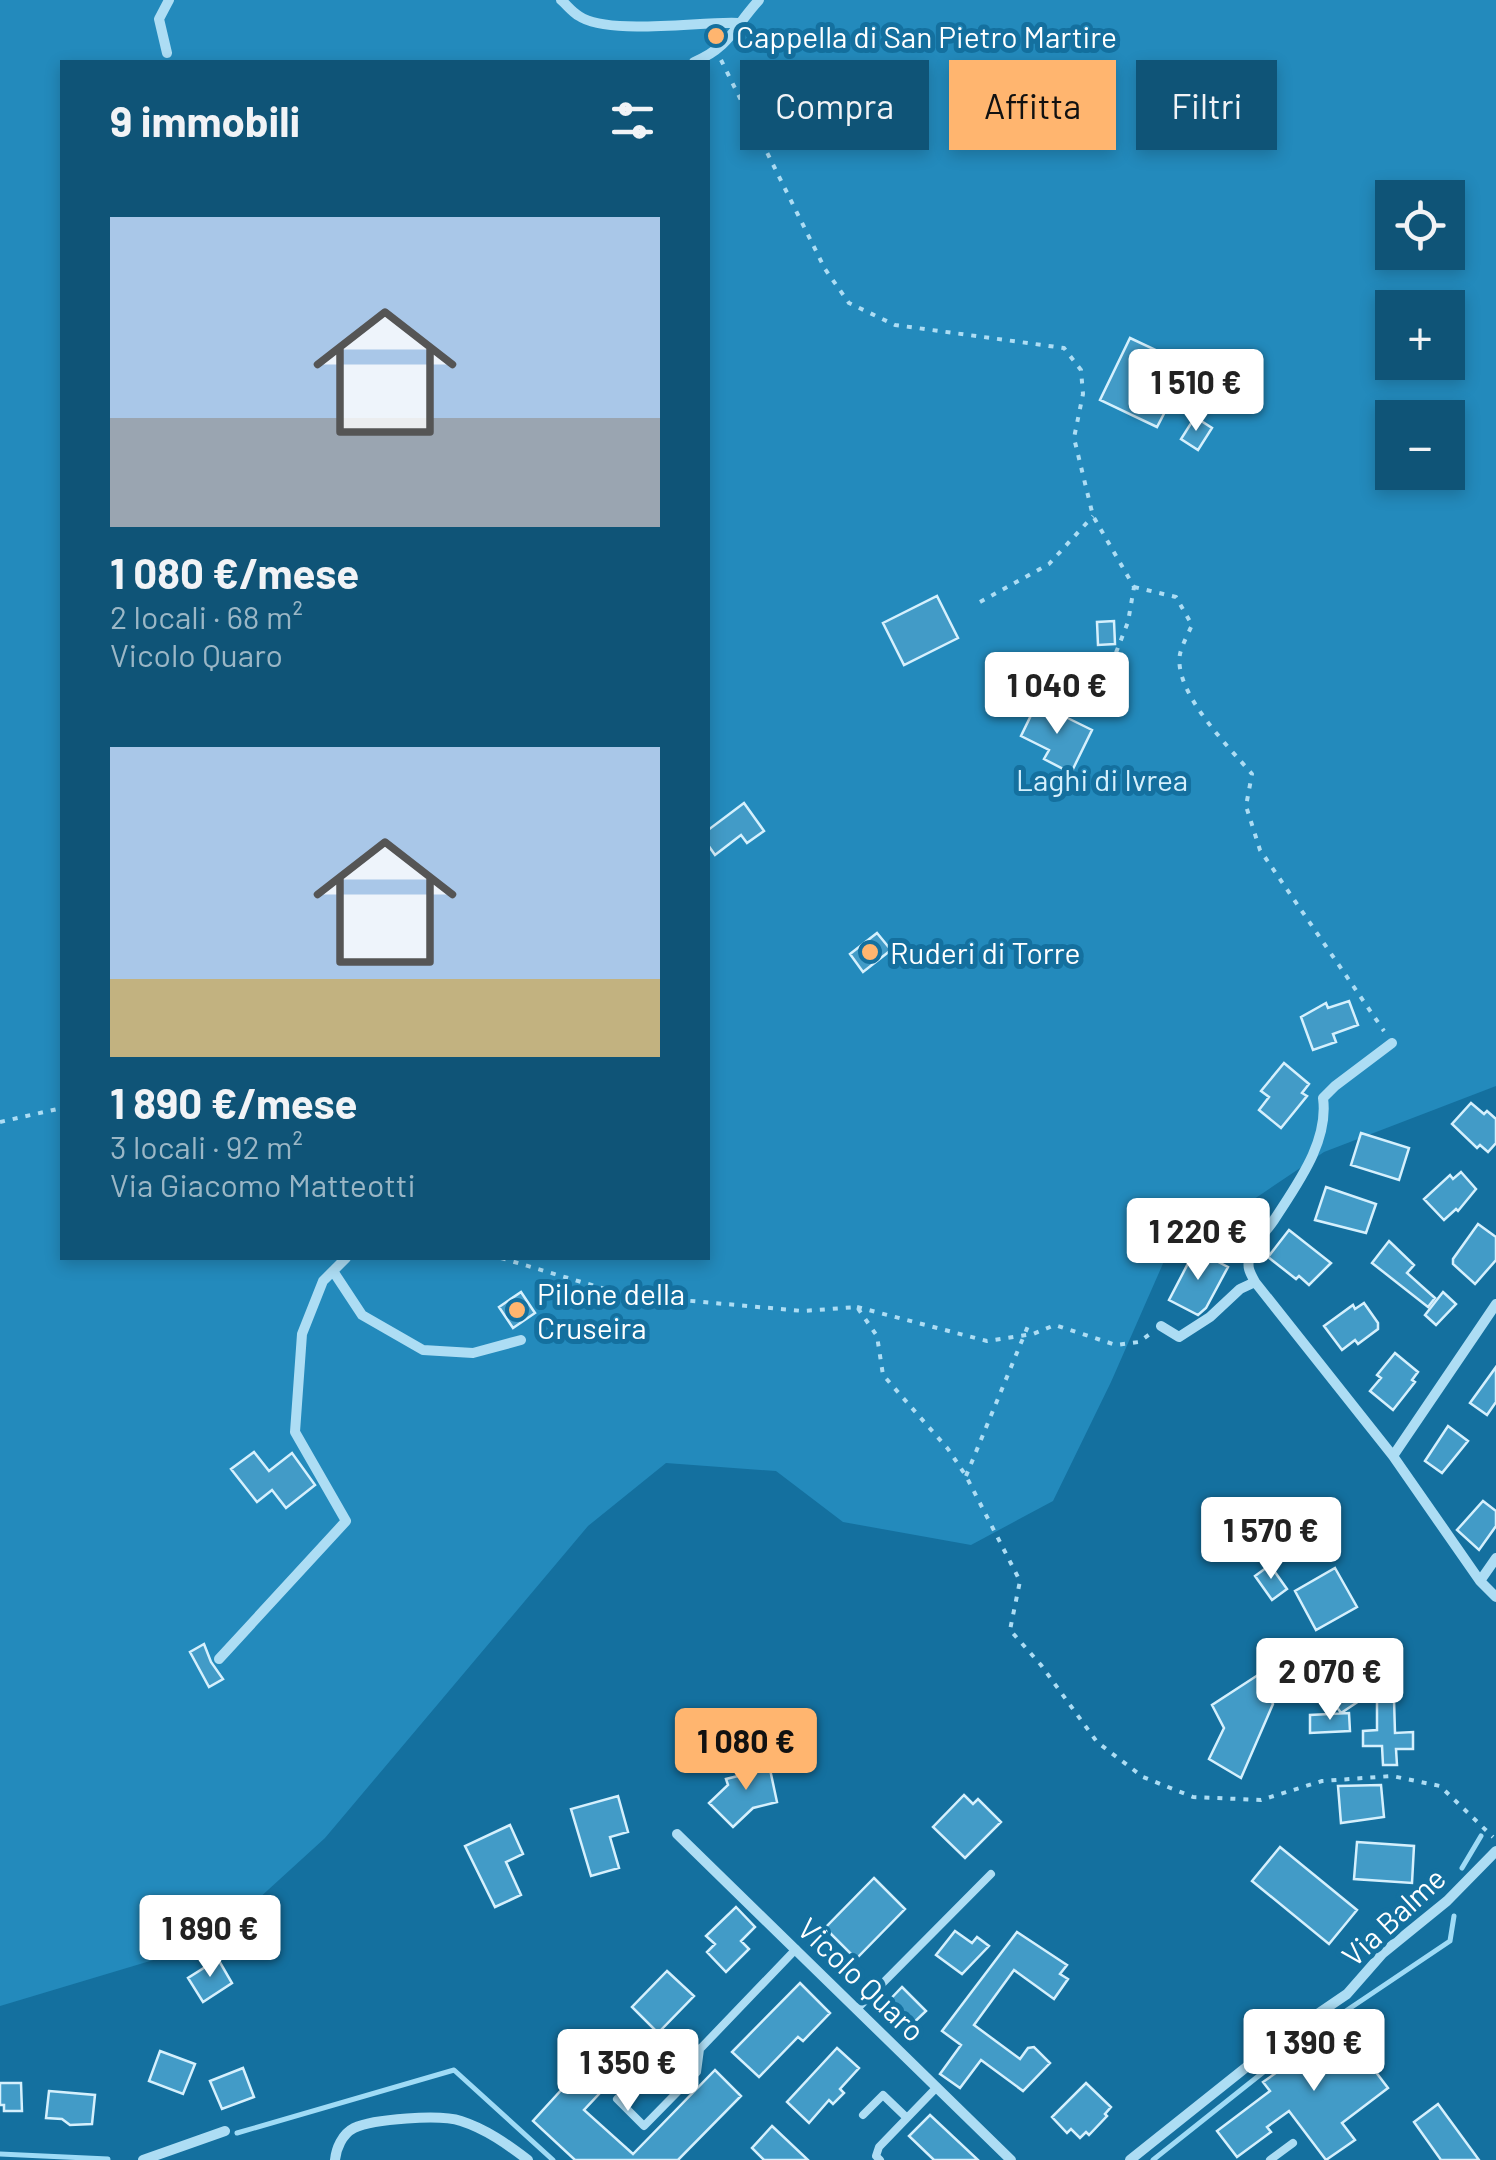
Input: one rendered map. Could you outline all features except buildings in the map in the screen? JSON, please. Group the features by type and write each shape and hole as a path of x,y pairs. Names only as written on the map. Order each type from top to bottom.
{"street":[{"path":"168,0 159,20 168,53"},
{"path":"561,0 582,19 616,24 644,27 738,23"},
{"path":"699,60 728,42 758,0"},
{"path":"1392,1043 1324,1098 1326,1115 1320,1142 1249,1255 1248,1266 1255,1282 1393,1456 1496,1598"},
{"path":"219,1659 346,1521 294,1432 302,1334 323,1281 344,1260"},
{"path":"333,1271 362,1315 423,1350 473,1353 522,1340"},
{"path":"1160,1326 1179,1337 1210,1317 1240,1288 1255,1282"},
{"path":"1393,1456 1496,1304"},
{"path":"1480,1581 1496,1558"},
{"name":"Vicolo Quaro","path":"677,1834 1011,2160"},
{"name":"Via Balme","path":"1130,2160 1284,2037 1346,1994 1383,1952 1448,1901 1496,1851"},
{"path":"335,2160 340,2142 354,2128 428,2116 456,2119 480,2128 528,2160"},
{"path":"143,2160 226,2131"}],"lane":[{"path":"857,2009 991,1874"},
{"path":"700,2049 672,2044 616,2099 644,2126 697,2072 700,2049 796,1949"},
{"path":"880,2160 876,2156 879,2147 936,2087"},
{"path":"864,2115 882,2095 907,2118"},
{"path":"1270,2160 1293,2143"}],"path":[{"path":"717,52 825,269 850,303 895,326 1064,348 1081,370 1083,394 1074,438 1093,516 1134,587 1128,622 1108,673 1090,684 1008,692"},
{"path":"980,602 1049,564 1093,516"},
{"path":"1134,587 1176,597 1192,625 1179,655 1181,678 1196,705 1252,774 1246,806 1260,850 1392,1043"},
{"path":"0,1122 60,1108"},
{"path":"508,1260 626,1295 802,1311 858,1307 987,1341 1055,1325 1116,1345 1139,1342 1160,1326"},
{"path":"858,1307 877,1336 883,1374 948,1449 966,1476 1020,1582 1010,1630 1041,1665 1097,1742 1144,1777 1193,1797 1262,1800 1322,1781 1392,1776 1440,1786 1496,1840"},
{"path":"966,1476 1028,1326"}],"green space":[{"name":"Laghi di Ivrea","path":"0,0 1496,0 1496,1086 1324,1152 1165,1259 1053,1501 971,1545 843,1522 776,1471 666,1463 588,1526 325,1838 210,1943 0,2006"}],"waterway":[{"path":"1462,1868 1481,1836"},
{"path":"1153,2160 1310,2035 1450,1941 1454,1916"},
{"path":"237,2133 454,2070 553,2160"},
{"path":"0,2154 108,2159"}],"place":[{"name":"Cappella di San Pietro Martire","path":"716,36"},
{"name":"Ruderi di Torre","path":"870,952"},
{"name":"Pilone della Cruseira","path":"517,1310"}]}
